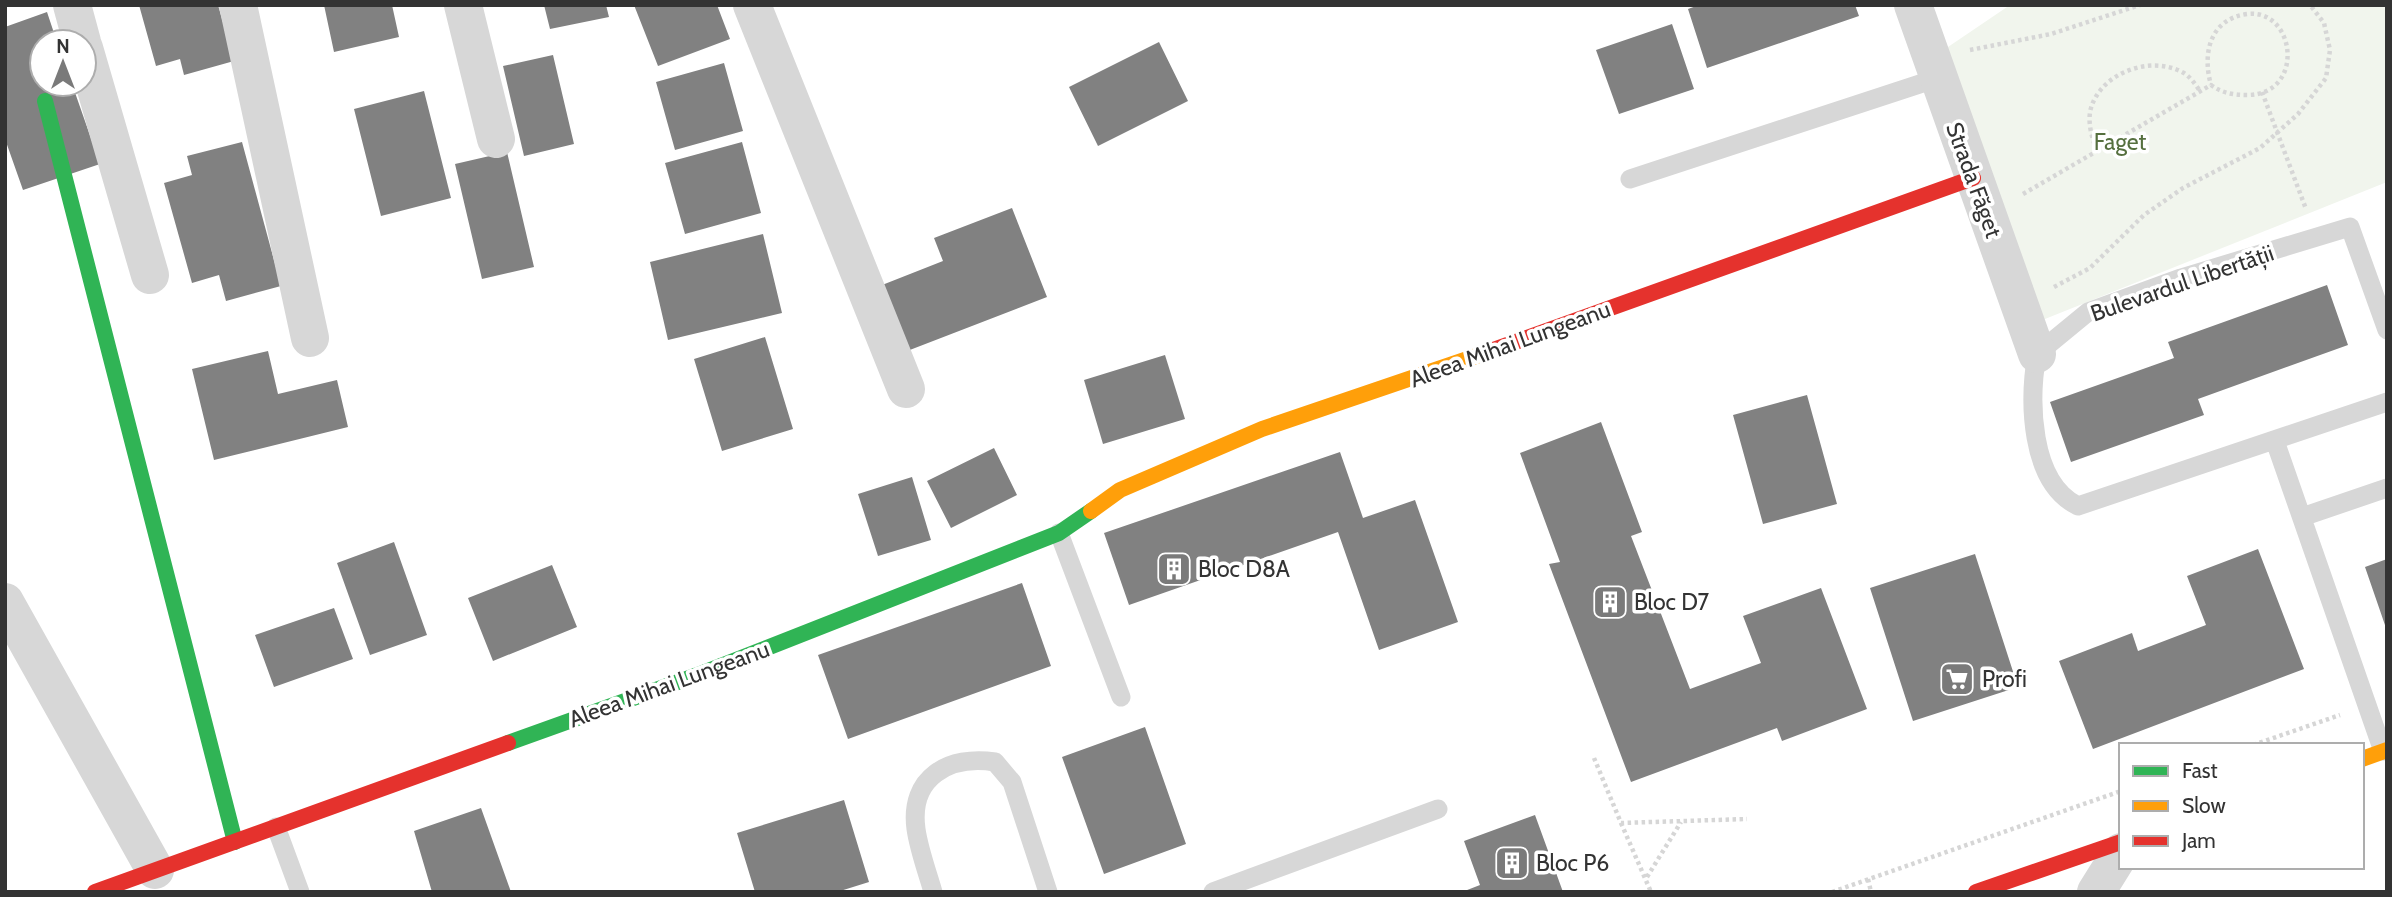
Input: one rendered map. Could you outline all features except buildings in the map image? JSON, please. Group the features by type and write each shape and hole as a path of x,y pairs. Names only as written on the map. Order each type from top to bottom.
{"street":[{"path":"72,5 78,28"},
{"path":"238,5 310,338"},
{"path":"463,5 496,139"},
{"path":"752,5 906,389"},
{"name":"Strada Făget","path":"1913,5 1985,215 2037,354"},
{"path":"98,96 150,275"},
{"path":"45,102 235,842"},
{"name":"Aleea Mihai Lungeanu","path":"95,892 702,673 1059,533 1119,490 1262,429 1416,378 1973,178"},
{"path":"5,602 155,870"},
{"path":"2364,758 2385,751"},
{"path":"1976,892 2026,883 2119,843"},
{"path":"2096,892 2119,855"}],"lane":[{"path":"1630,179 1935,69"},
{"name":"Bulevardul Libertății","path":"2037,354 2088,313 2181,278 2350,227 2387,330"},
{"path":"2037,354 2032,382 2039,452 2050,477 2065,500 2078,506 2387,402"},
{"path":"2275,441 2366,705 2385,751"},
{"path":"2302,517 2387,488"},
{"path":"1059,533 1121,697"},
{"path":"933,892 915,827 917,802 927,779 944,767 975,759 995,762 1012,782 1048,892"},
{"path":"1213,892 1438,809"},
{"path":"276,827 300,892"}],"path":[{"path":"1935,69 2140,5"},
{"path":"2019,301 2059,285 2090,268 2144,215 2183,188 2252,152 2276,135 2326,78 2330,50 2324,23 2310,5"},
{"path":"2255,13 2267,17 2287,44 2290,58 2284,74 2262,92 2240,95 2221,92 2211,85 2206,55 2214,32 2235,16 2255,13"},
{"path":"2097,151 2092,136 2091,108 2110,80 2123,71 2142,67 2178,70 2188,76 2200,91"},
{"path":"1985,215 2211,85"},
{"path":"2262,92 2276,135 2317,237"},
{"path":"2259,743 2366,705"},
{"path":"1594,758 1651,892"},
{"path":"1832,892 2119,792"},
{"path":"1621,823 1748,819"},
{"path":"1646,878 1681,821"},
{"path":"1868,879 1871,892"}],"green space":[{"name":"Faget","path":"2010,5 2387,5 2387,182 2035,323 1945,49"}],"traffic: fast":[{"path":"45,101 235,842"},
{"path":"508,743 703,673 1059,533 1091,511"}],"traffic: slow":[{"path":"1091,511 1120,490 1262,429 1482,354"},
{"path":"2364,758 2387,750"}],"traffic: jam":[{"path":"1482,354 1973,178"},
{"path":"95,892 508,743"},
{"path":"1976,892 2119,843"}],"place":[{"name":"Bloc D8A","path":"1174,569"},
{"name":"Bloc D7","path":"1610,602"},
{"name":"Profi","path":"1957,679"},
{"name":"Bloc P6","path":"1512,863"}]}
